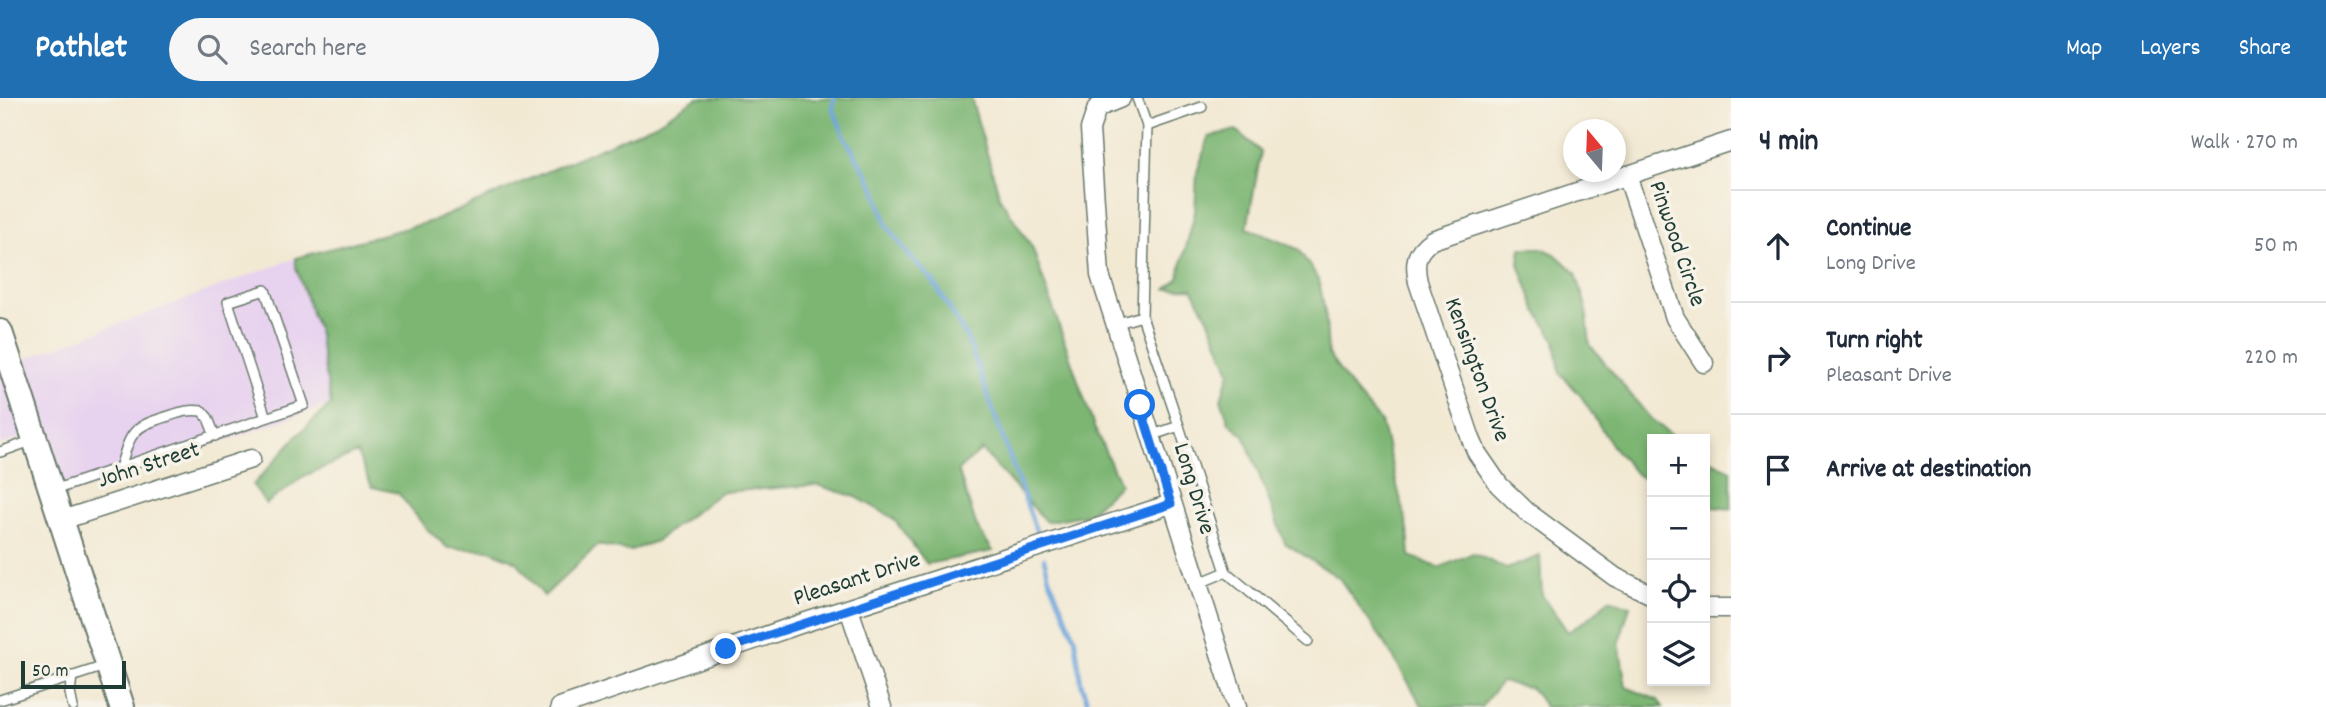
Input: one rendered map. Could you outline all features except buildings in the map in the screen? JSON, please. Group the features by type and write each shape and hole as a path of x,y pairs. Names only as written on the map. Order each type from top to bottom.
{"main road":[{"path":"0,332 122,707"}],"street":[{"name":"Long Drive","path":"1121,98 1097,108 1090,129 1100,275 1237,707"},
{"path":"1627,176 1731,141"},
{"name":"Kensington Drive","path":"1627,176 1432,240 1422,247 1415,262 1418,282 1471,439 1487,468 1527,512 1615,577 1647,593"},
{"name":"Pinwood Circle","path":"1627,176 1675,318 1704,363"},
{"name":"John Street","path":"62,520 251,459"},
{"name":"Pleasant Drive","path":"560,707 1171,504"},
{"path":"1710,608 1731,608"},
{"path":"849,609 882,707"}],"lane":[{"path":"1137,98 1147,126 1142,316 1226,572 1308,641"},
{"path":"1147,126 1202,107"},
{"path":"52,491 215,436 304,405 265,290 228,302 266,418"},
{"path":"1115,324 1142,316"},
{"path":"120,468 128,441 137,429 146,423 190,409 202,411 215,436"},
{"path":"1150,436 1179,426"},
{"path":"0,452 36,440"},
{"path":"1197,584 1226,572"},
{"path":"0,700 108,664"},
{"path":"72,676 73,707"}],"shaded area":[{"path":"296,258 296,268 318,331 331,404 62,497 19,361"},
{"path":"0,356 26,436 0,445"}],"green space":[{"path":"697,98 971,98 1000,198 1032,247 1094,427 1120,484 1088,514 1046,522 982,450 958,470 977,527 993,551 927,564 893,518 856,497 817,485 721,492 656,541 630,551 598,545 544,596 517,562 490,550 448,548 426,528 398,493 372,487 357,453 304,476 266,504 253,485 297,436 331,404 318,331 296,268 296,258 436,220 655,124"},
{"path":"1236,130 1261,152 1247,228 1298,249 1319,280 1326,318 1328,354 1351,387 1381,422 1408,529 1410,556 1439,568 1473,553 1507,569 1540,556 1542,595 1568,632 1593,615 1609,599 1630,606 1619,642 1626,687 1658,700 1663,707 1545,707 1531,688 1501,682 1481,707 1423,707 1386,645 1339,578 1285,543 1244,435 1229,423 1221,399 1230,372 1209,320 1192,288 1167,289 1178,279 1195,212 1197,172 1209,137"},
{"path":"1521,248 1542,248 1555,254 1576,273 1586,307 1590,345 1650,418 1670,434 1647,434 1647,480 1636,474 1612,446 1581,396 1560,373 1555,340 1536,310 1519,264"},
{"path":"1710,460 1731,470 1731,509 1710,507"}],"waterway":[{"path":"834,98 833,108 844,136 874,186 887,225 907,253 933,281 968,340 1038,536"},
{"path":"1044,558 1049,578 1075,638 1081,682 1089,707"}],"route":[{"path":"726,649 1171,504 1140,405"}]}
